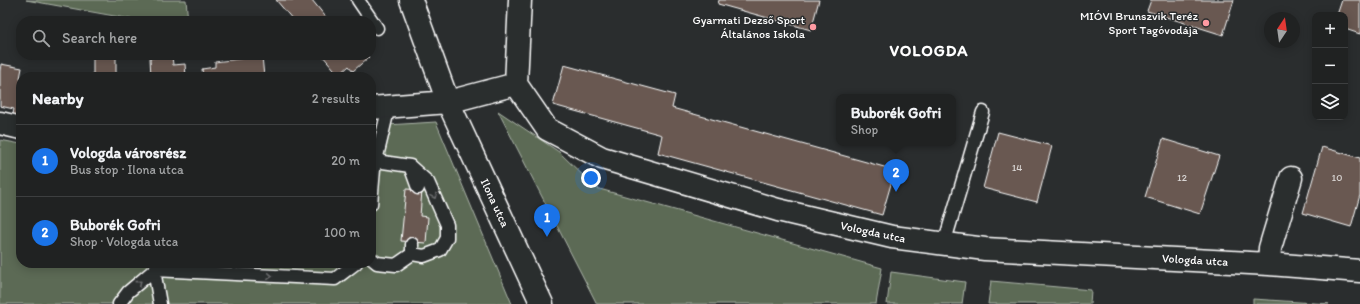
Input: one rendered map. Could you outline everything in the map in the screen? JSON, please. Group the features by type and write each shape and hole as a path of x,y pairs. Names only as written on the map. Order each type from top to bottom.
{"street":[{"name":"Ilona utca","path":"411,0 448,102 542,304"},
{"path":"380,107 448,102 516,84 520,0"},
{"name":"Vologda utca","path":"516,84 546,129 602,158 778,210 892,238 985,249 1269,264 1360,271"},
{"path":"0,123 16,127"},
{"path":"1269,264 1270,248 1291,178"}],"lane":[{"path":"358,0 369,16"},
{"path":"376,146 380,107"},
{"path":"944,244 983,112"},
{"path":"376,166 410,166 428,182 447,225 447,238 440,250 424,256 412,249 396,265 376,263"},
{"path":"410,166 418,188"},
{"path":"119,304 128,292 155,268"},
{"path":"157,268 160,304"},
{"path":"184,268 335,279 349,268"}],"green space":[{"path":"26,0 186,0 188,16 114,16"},
{"path":"498,111 559,152 596,188 882,268 876,304 597,304"},
{"path":"436,122 512,304 0,304 0,140 16,143 16,268 376,268 376,126"},
{"path":"891,272 965,282 962,304 887,304"},
{"path":"991,281 1091,290 1090,304 988,304"},
{"path":"1253,299 1329,304 1253,304"}],"building":[{"path":"276,0 312,0 325,16 290,16"},
{"path":"719,0 819,0 811,30 718,4"},
{"name":"MIÓVI Brunszvik Teréz Sport Tagóvodája","path":"1151,0 1234,0 1223,35 1147,11"},
{"path":"1342,0 1360,0 1360,34 1348,30 1348,12 1338,12"},
{"path":"93,60 116,60 116,72 93,72"},
{"path":"150,60 172,60 173,65 185,64 186,72 151,72"},
{"path":"231,60 262,60 264,72 202,72 202,69 215,67 215,62"},
{"path":"326,60 366,60 353,71 349,66 342,72 336,72"},
{"path":"1,64 22,68 21,72 16,72 16,115 13,114 14,109 0,106"},
{"path":"564,65 675,95 672,108 895,170 882,215 658,153 662,135 553,105"},
{"path":"998,132 1052,146 1037,202 983,188"},
{"path":"1163,139 1219,156 1200,214 1145,197"},
{"path":"1322,147 1360,158 1360,195 1351,227 1303,213"},
{"path":"406,189 422,190 420,216 428,217 426,243 401,241"}],"place":[{"name":"MIÓVI Brunszvik Teréz Sport Tagóvodája","path":"1206,23"},
{"name":"Gyarmati Dezső Sport Általános Iskola","path":"813,27"},
{"name":"Buborék Gofri","path":"896,192"},
{"name":"Vologda városrész","path":"547,237"}],"district":[{"name":"VOLOGDA","path":"929,50"}]}
